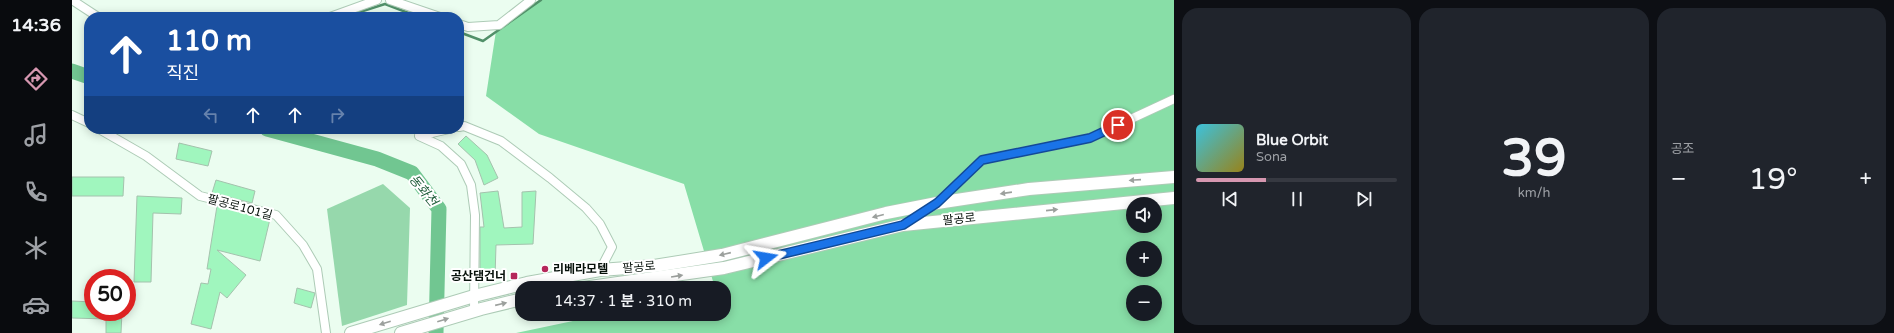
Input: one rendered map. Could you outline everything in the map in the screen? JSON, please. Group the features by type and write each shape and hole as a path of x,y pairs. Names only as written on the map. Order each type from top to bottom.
{"main road":[{"name":"팔공로","path":"351,333 474,296 527,283 600,270 654,266 722,255 886,213 937,203 1029,190 1174,177"},
{"name":"팔공로","path":"632,281 724,268 903,225 1174,198"},
{"path":"401,333 474,311 515,301"}],"street":[{"path":"72,0 90,12"},
{"path":"344,12 377,0"},
{"path":"390,0 425,12"},
{"path":"464,26 468,27 499,25 531,0"},
{"path":"903,225 937,203 982,160 1090,138 1174,99"},
{"path":"72,115 84,121"},
{"name":"팔공로","path":"464,126 501,141 550,178 586,208 600,224 612,247 600,270"},
{"name":"팔공로101길","path":"108,134 146,156 200,196 276,215 303,246 317,269 326,329"},
{"path":"428,134 419,136 441,146 461,164 471,185 475,215 474,311"}],"green space":[{"path":"541,0 1174,0 1174,333 516,333 573,321 731,321 731,281 713,281 684,184 539,134 486,96 496,31"},
{"path":"383,184 410,208 407,305 342,326 327,209"}],"building":[{"path":"466,136 487,155 498,178 484,185 475,160 458,144"},
{"path":"179,143 212,151 208,166 176,159"},
{"path":"72,177 124,177 123,196 72,196"},
{"path":"216,180 255,191 252,203 212,193"},
{"path":"498,191 504,228 522,227 522,192 536,191 533,244 496,245 495,277 480,278 480,227 484,227 480,193"},
{"path":"137,196 182,198 181,214 153,213 151,282 136,282 136,269 134,269"},
{"path":"217,206 270,219 260,261 217,250 246,275 227,298 220,292 211,329 191,324 201,283 208,284 211,269 207,269"},
{"path":"297,288 315,293 311,308 294,303"},
{"path":"72,301 84,302 84,318 72,318"},
{"path":"106,321 122,321 121,333 106,333"}],"waterway":[{"path":"464,34 483,41 541,0"},
{"path":"360,12 385,4 406,12"},
{"name":"동화천","path":"72,71 84,75"},
{"name":"동화천","path":"285,134 377,159 412,173 439,209 436,333"}],"place":[{"name":"리베라모텔","path":"545,269"},
{"name":"공산댐건너","path":"514,276"}],"route":[{"path":"766,258 903,225 937,203 982,160 1090,138 1118,125"}]}
